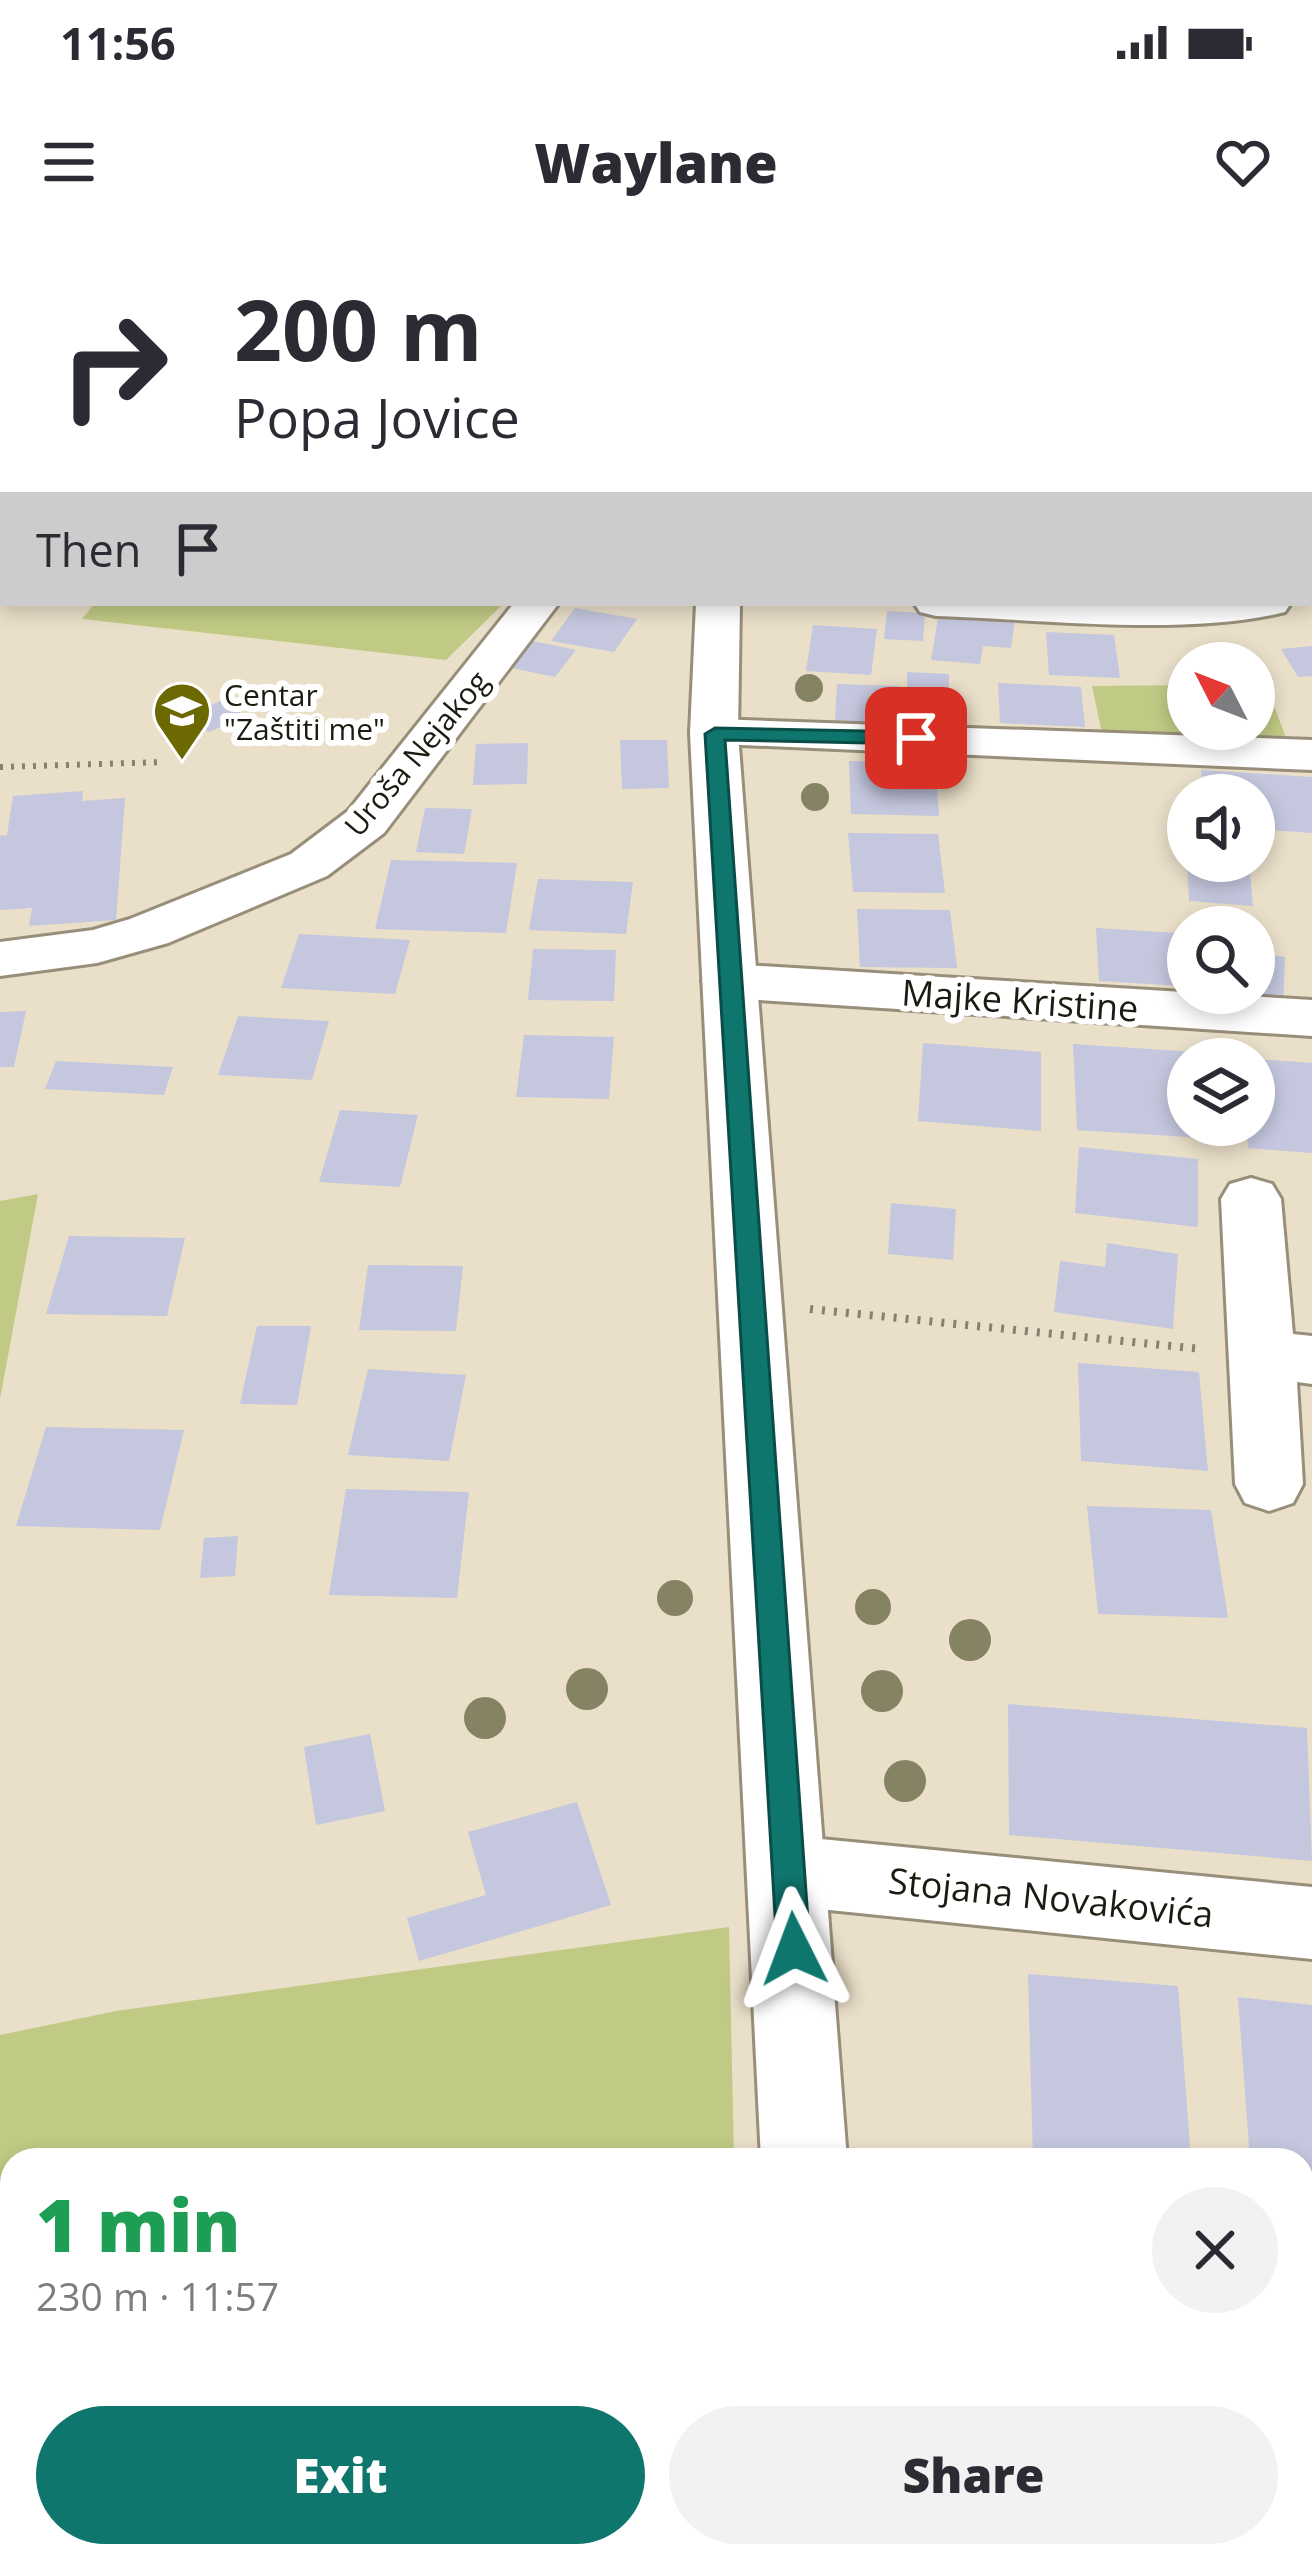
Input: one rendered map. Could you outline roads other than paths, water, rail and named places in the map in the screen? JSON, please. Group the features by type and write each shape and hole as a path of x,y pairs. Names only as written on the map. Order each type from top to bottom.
{"street":[{"name":"Uroša Nejakog","path":"0,959 97,946 149,931 309,865 366,823 535,606"},
{"path":"718,606 715,734 790,1871 803,2148"},
{"path":"1044,606 1189,610 1235,606"},
{"path":"715,734 1312,755"},
{"name":"Majke Kristine","path":"729,981 1312,1018"},
{"path":"1251,1199 1287,1357 1270,1484"},
{"name":"Stojana Novakovića","path":"790,1871 1312,1923"}],"place":[{"name":"Centar \"Zaštiti me\"","path":"182,762"}]}
